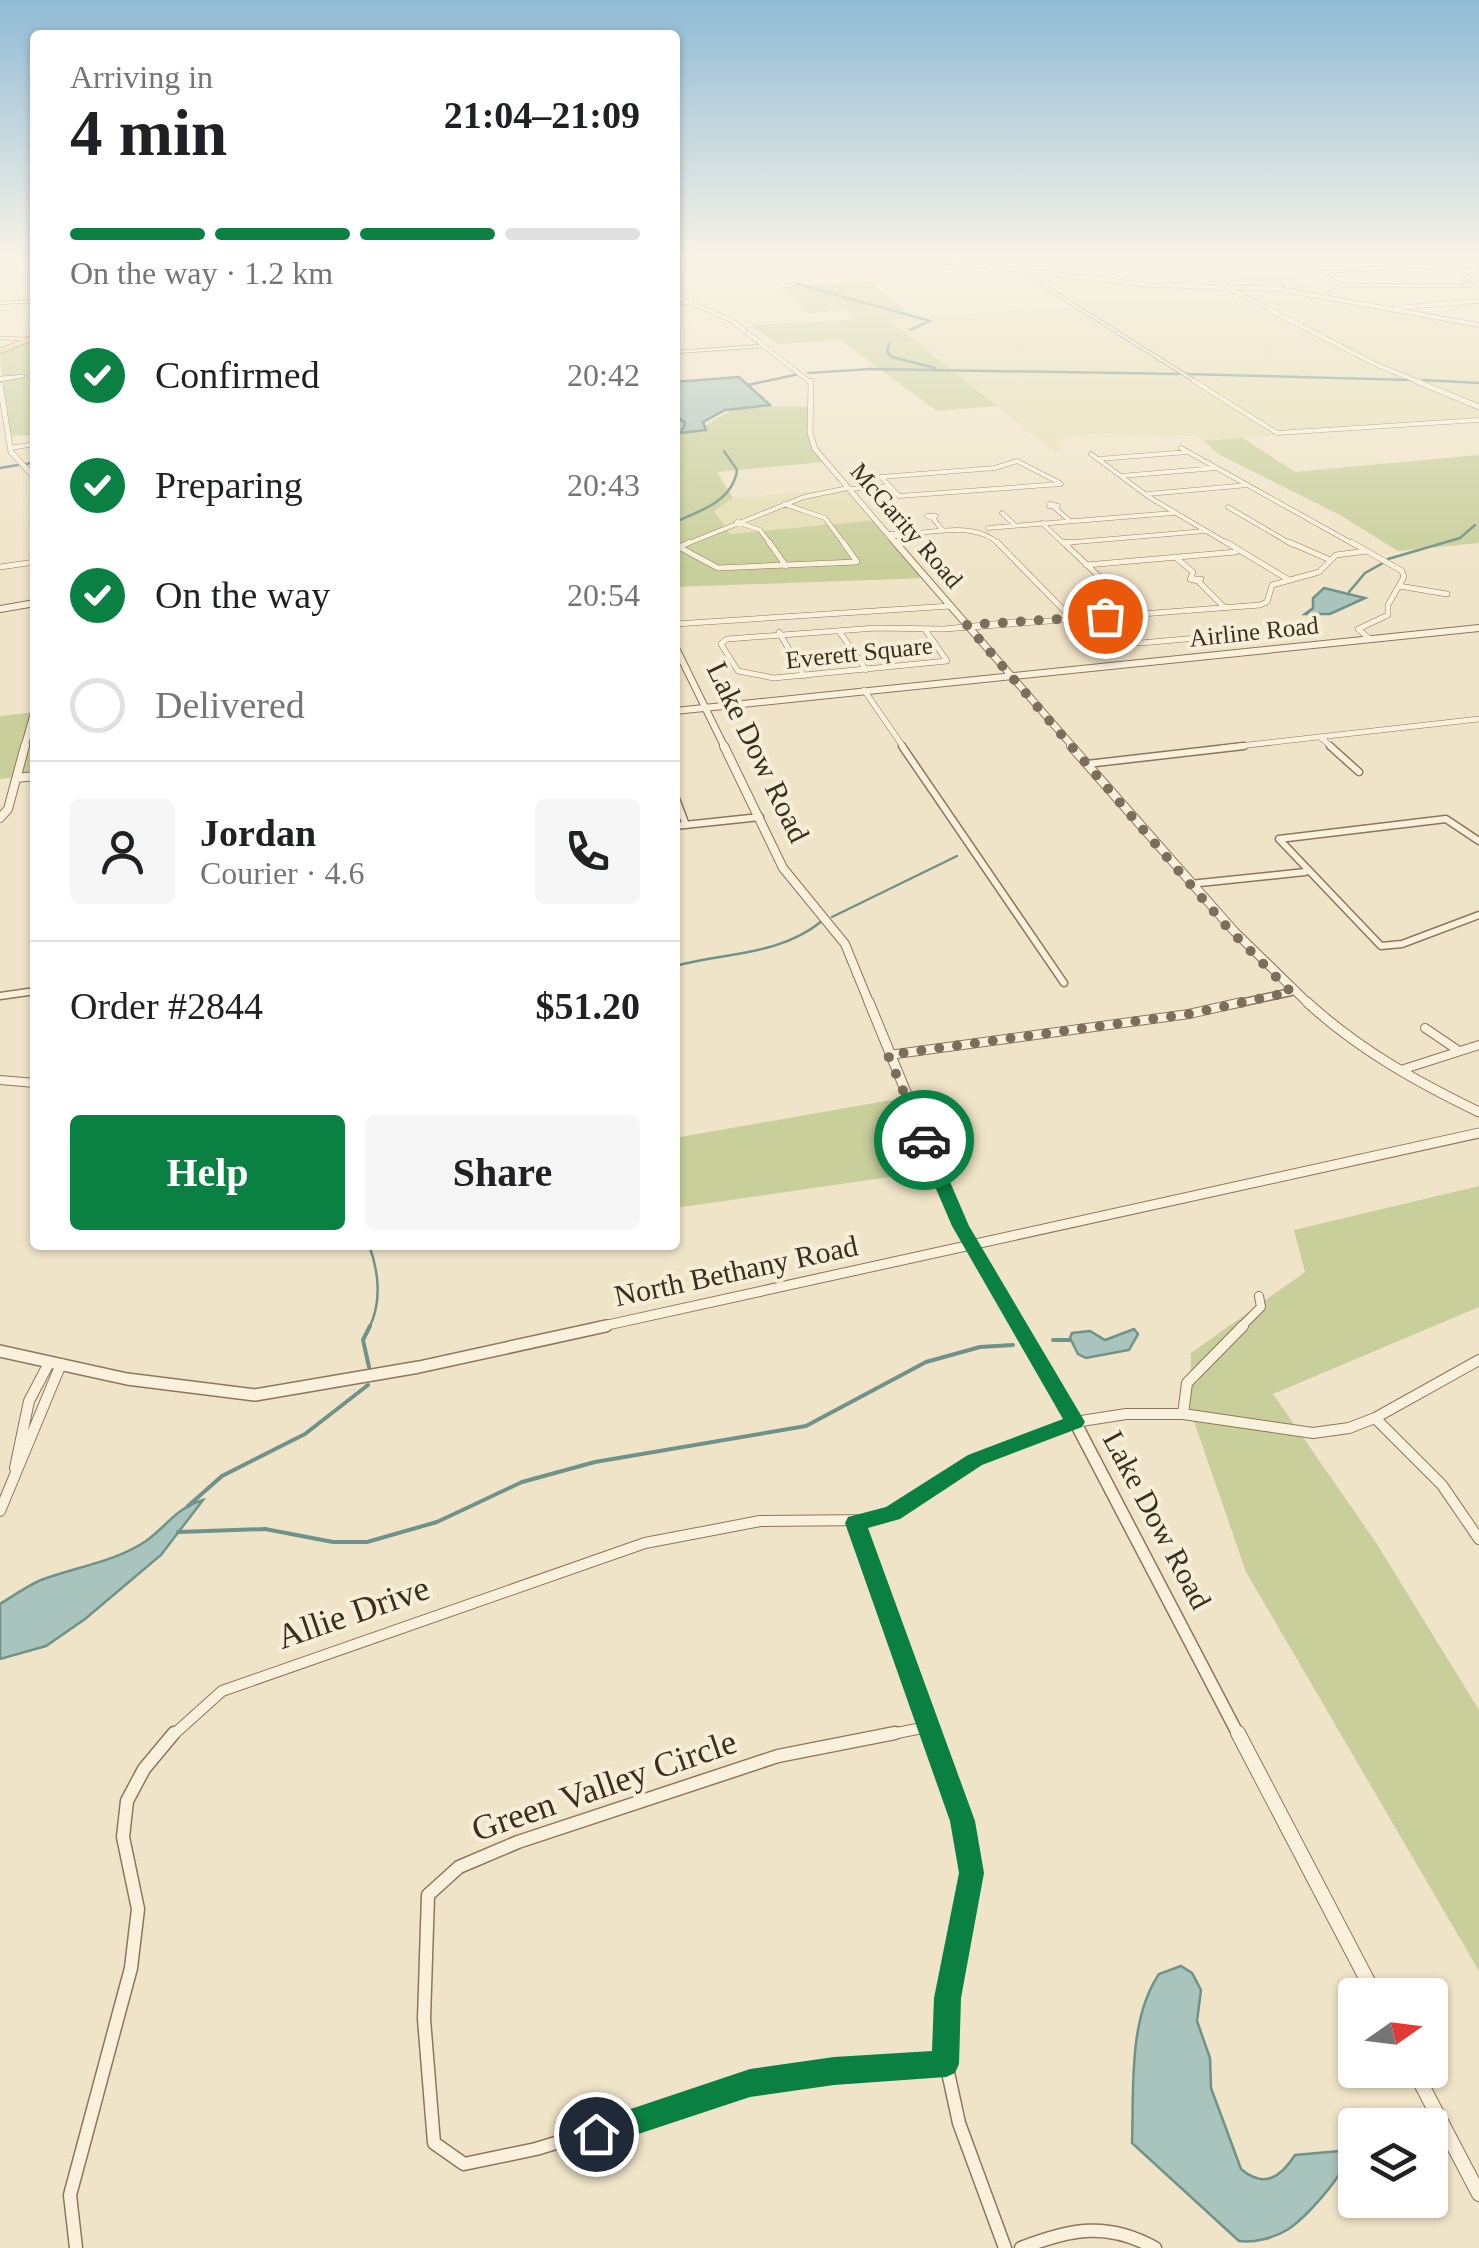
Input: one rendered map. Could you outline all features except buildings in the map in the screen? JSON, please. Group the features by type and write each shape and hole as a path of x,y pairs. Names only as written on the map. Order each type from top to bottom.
{"street":[{"name":"McGarity Road","path":"783,359 811,380 811,440 848,488 1190,884 1291,992 1326,1022 1401,1070 1479,1112"},
{"path":"1159,359 1277,433 1479,420"},
{"path":"1365,359 1479,407"},
{"path":"30,376 1,380 10,448 30,472"},
{"path":"10,448 30,445"},
{"path":"1181,448 1402,571 1388,605 1388,615 1358,628 1370,640"},
{"path":"1098,460 1188,452"},
{"path":"1091,454 1145,494 1289,580 1319,572 1328,559"},
{"path":"680,546 824,490 888,485 899,496 1061,484 1017,461 995,468 881,476 888,485"},
{"path":"1120,476 1217,468"},
{"path":"1145,494 1248,485"},
{"path":"680,548 698,554 710,568 838,564 858,559 824,518 784,504"},
{"path":"1054,507 1070,521"},
{"path":"1228,508 1306,553 1328,559 1366,551"},
{"path":"1002,513 1014,526"},
{"path":"890,535 1175,513"},
{"path":"933,518 942,531"},
{"path":"736,522 760,530 786,566"},
{"path":"1042,523 1137,613"},
{"path":"983,530 1092,638 1112,644 1230,634"},
{"path":"1064,543 1206,531"},
{"path":"1086,565 1238,551"},
{"path":"1176,558 1193,572 1191,578 1202,579 1198,581 1223,606"},
{"path":"0,567 30,563"},
{"name":"Everett Square","path":"926,631 946,661 804,676 764,678 743,674 734,668 721,644 728,639 780,634 926,631 1262,604 1269,587 1289,580"},
{"path":"1399,586 1434,592"},
{"path":"0,609 30,604"},
{"path":"680,624 950,606"},
{"path":"772,618 804,676"},
{"name":"Airline Road","path":"680,711 1479,628"},
{"path":"839,631 866,670"},
{"name":"Lake Dow Road","path":"680,656 783,868 845,944 936,1172 972,1246 1075,1422 1366,1978"},
{"path":"864,690 1064,983"},
{"path":"1087,764 1479,720"},
{"path":"0,818 8,809 30,728"},
{"path":"1320,737 1360,772"},
{"path":"17,778 30,777"},
{"path":"680,809 686,825"},
{"path":"680,826 760,817"},
{"path":"1479,840 1446,820 1279,839 1305,872 1381,946 1402,944 1479,915"},
{"path":"1190,884 1305,872"},
{"path":"0,996 30,992"},
{"path":"888,1055 1189,1014 1291,992"},
{"path":"1426,1028 1459,1052"},
{"path":"1401,1070 1479,1044"},
{"path":"0,1080 30,1083"},
{"name":"North Bethany Road","path":"0,1351 127,1379 255,1395 419,1367 1479,1133"},
{"path":"1183,1414 1187,1383 1261,1307 1259,1296"},
{"name":"Allie Drive","path":"76,2248 70,2194 131,1968 138,1909 123,1837 125,1808 144,1768 181,1725 222,1690 645,1543 760,1521 856,1523 892,1514 975,1460 1075,1422 1126,1414 1183,1414 1313,1433 1349,1428 1375,1418 1479,1360"},
{"path":"0,1510 55,1364"},
{"path":"1375,1418 1442,1486 1479,1539"},
{"path":"856,1523 962,1821 972,1873 947,1998 946,2064 958,2123 1005,2248"},
{"name":"Green Valley Circle","path":"928,1727 778,1756 518,1842 459,1867 428,1895 423,1973 426,2094 434,2143 464,2164 530,2154 750,2083 834,2071 946,2064"},
{"path":"1423,2088 1479,2194"},
{"path":"1021,2248 1075,2227 1111,2227 1155,2248"}],"shaded area":[{"path":"938,359 1479,359 1479,419 1204,441 1197,436 1102,433 1061,438 1056,453"},
{"path":"849,488 877,520 730,534 713,510 733,498"}],"green space":[{"path":"0,359 30,359 30,435 6,436"},
{"path":"866,359 938,359 997,406 937,411"},
{"path":"809,407 810,435 823,462 717,472 733,498 714,511 730,534 877,520 926,578 680,587 680,419 703,427 733,409"},
{"path":"1243,438 1295,472 1479,455 1479,543 1398,551 1340,515 1220,455 1204,441"},
{"path":"30,713 30,776 0,779 0,716"},
{"path":"897,1099 931,1171 680,1207 680,1137"},
{"path":"1479,1186 1479,1307 1273,1394 1375,1541 1479,1710 1479,1971 1246,1572 1190,1410 1191,1353 1305,1272 1294,1230"}],"water":[{"path":"739,377 770,405 725,410 703,422 706,430 681,433 685,423 680,419 680,382"},
{"path":"1324,588 1365,598 1330,614 1305,614"},
{"path":"1134,1329 1138,1334 1129,1350 1086,1358 1078,1354 1070,1338 1072,1333 1090,1331 1105,1340"},
{"path":"203,1500 161,1555 85,1619 46,1646 0,1659 0,1604 41,1580 134,1548 179,1513"},
{"path":"1181,1966 1192,1973 1201,1990 1197,2021 1210,2058 1211,2088 1241,2169 1257,2178 1271,2178 1295,2155 1338,2151 1338,2176 1332,2184 1304,2216 1270,2238 1239,2241 1132,2143 1137,2033 1149,1992 1159,1974"}],"waterway":[{"path":"899,359 935,368"},
{"path":"808,373 871,369 1179,374"},
{"path":"748,385 799,374"},
{"path":"1185,374 1412,380"},
{"path":"1423,380 1479,383"},
{"path":"680,520 714,504 729,490 737,470 724,451"},
{"path":"26,464 30,463"},
{"path":"0,468 18,465"},
{"path":"1388,559 1460,538 1475,525"},
{"path":"1349,592 1365,573 1383,563"},
{"path":"832,917 957,856"},
{"path":"680,965 770,947 822,921"},
{"path":"369,1328 378,1287 370,1250"},
{"path":"369,1328 363,1340 369,1367"},
{"path":"1053,1340 1070,1340"},
{"path":"178,1532 265,1529 333,1542 367,1542 437,1522 522,1482 595,1462 806,1426 926,1362 980,1347 1013,1345"},
{"path":"188,1506 222,1476 305,1434 368,1385"}],"way so far":[{"path":"924,1140 888,1055 1189,1014 1291,992 1227,927 967,625 1105,616"}],"route":[{"path":"596,2134 750,2083 834,2071 946,2064 947,1998 972,1873 962,1821 856,1523 892,1514 975,1460 1075,1422 960,1226 924,1140"}]}
